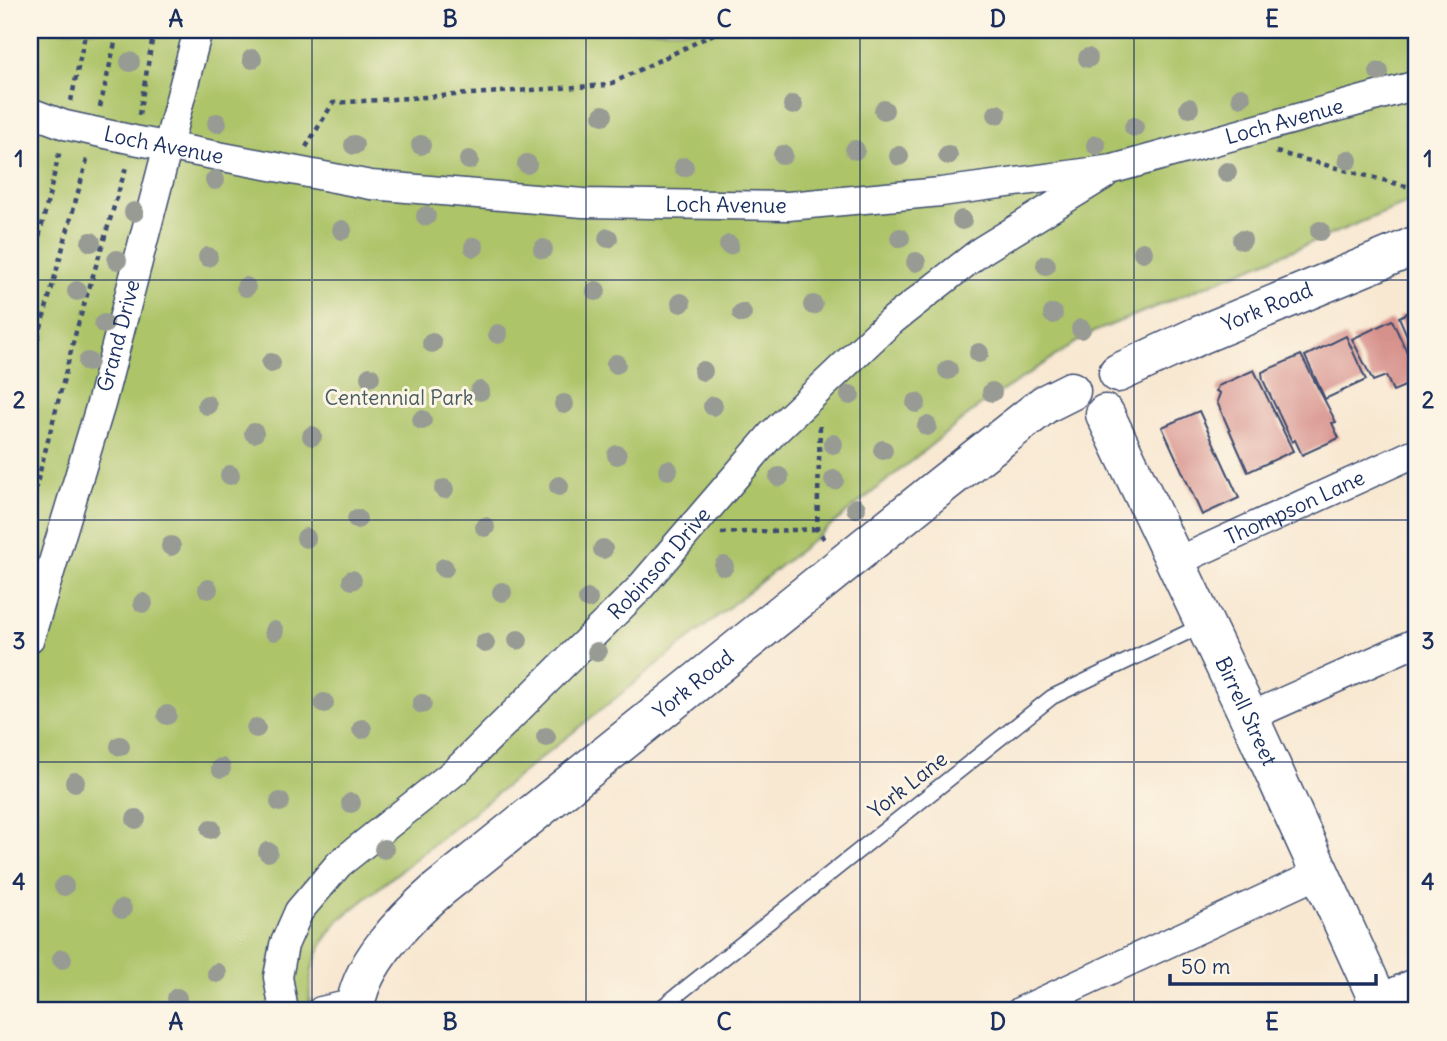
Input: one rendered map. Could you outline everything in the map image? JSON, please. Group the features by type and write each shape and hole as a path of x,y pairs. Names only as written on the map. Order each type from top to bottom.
{"main road":[{"name":"York Road","path":"1118,373 1199,335 1417,245"},
{"path":"1088,364 1105,364 1118,373 1123,389 1118,404 1105,414 1083,411 1071,391 1075,374 1088,364"},
{"name":"York Road","path":"344,1009 391,937 438,890 943,484 1045,404 1071,391"},
{"name":"Birrell Street","path":"1105,414 1174,563 1206,623 1380,1005"}],"street":[{"name":"Grand Drive","path":"30,638 102,404 198,30"},
{"name":"Loch Avenue","path":"30,112 94,132 371,185 583,203 788,206 941,192 1113,169 1417,85"},
{"name":"Robinson Drive","path":"284,1011 278,977 284,945 299,911 339,864 457,770 638,590 771,435 889,323 981,251 1113,169"},
{"name":"Thompson Lane","path":"1174,563 1417,452"},
{"path":"1249,716 1417,642"},
{"path":"1021,1011 1320,873"},
{"path":"1380,1005 1417,982"}],"lane":[{"name":"York Lane","path":"657,1011 1052,697 1206,623"}],"path":[{"path":"30,367 94,132 118,30"},
{"path":"30,510 77,328 134,140 154,30"},
{"path":"291,170 333,103 608,85 722,30"},
{"path":"1244,132 1280,154 1417,189"},
{"path":"685,535 818,531 822,387"}],"green space":[{"name":"Centennial Park","path":"30,30 1417,30 1417,199 1089,334 981,405 339,920 323,942 314,962 310,984 310,1011 30,1011"}],"building":[{"path":"1417,308 1417,359 1399,317"},
{"path":"1392,320 1417,374 1417,381 1393,391 1386,376 1373,381 1352,339"},
{"path":"1346,336 1366,380 1325,399 1305,356"},
{"path":"1301,355 1336,422 1332,423 1339,438 1302,455 1295,440 1292,442 1263,380 1262,372"},
{"path":"1254,370 1293,451 1248,472 1217,402 1220,393 1216,391 1218,386"},
{"path":"1199,411 1239,498 1202,515 1162,427"}]}
